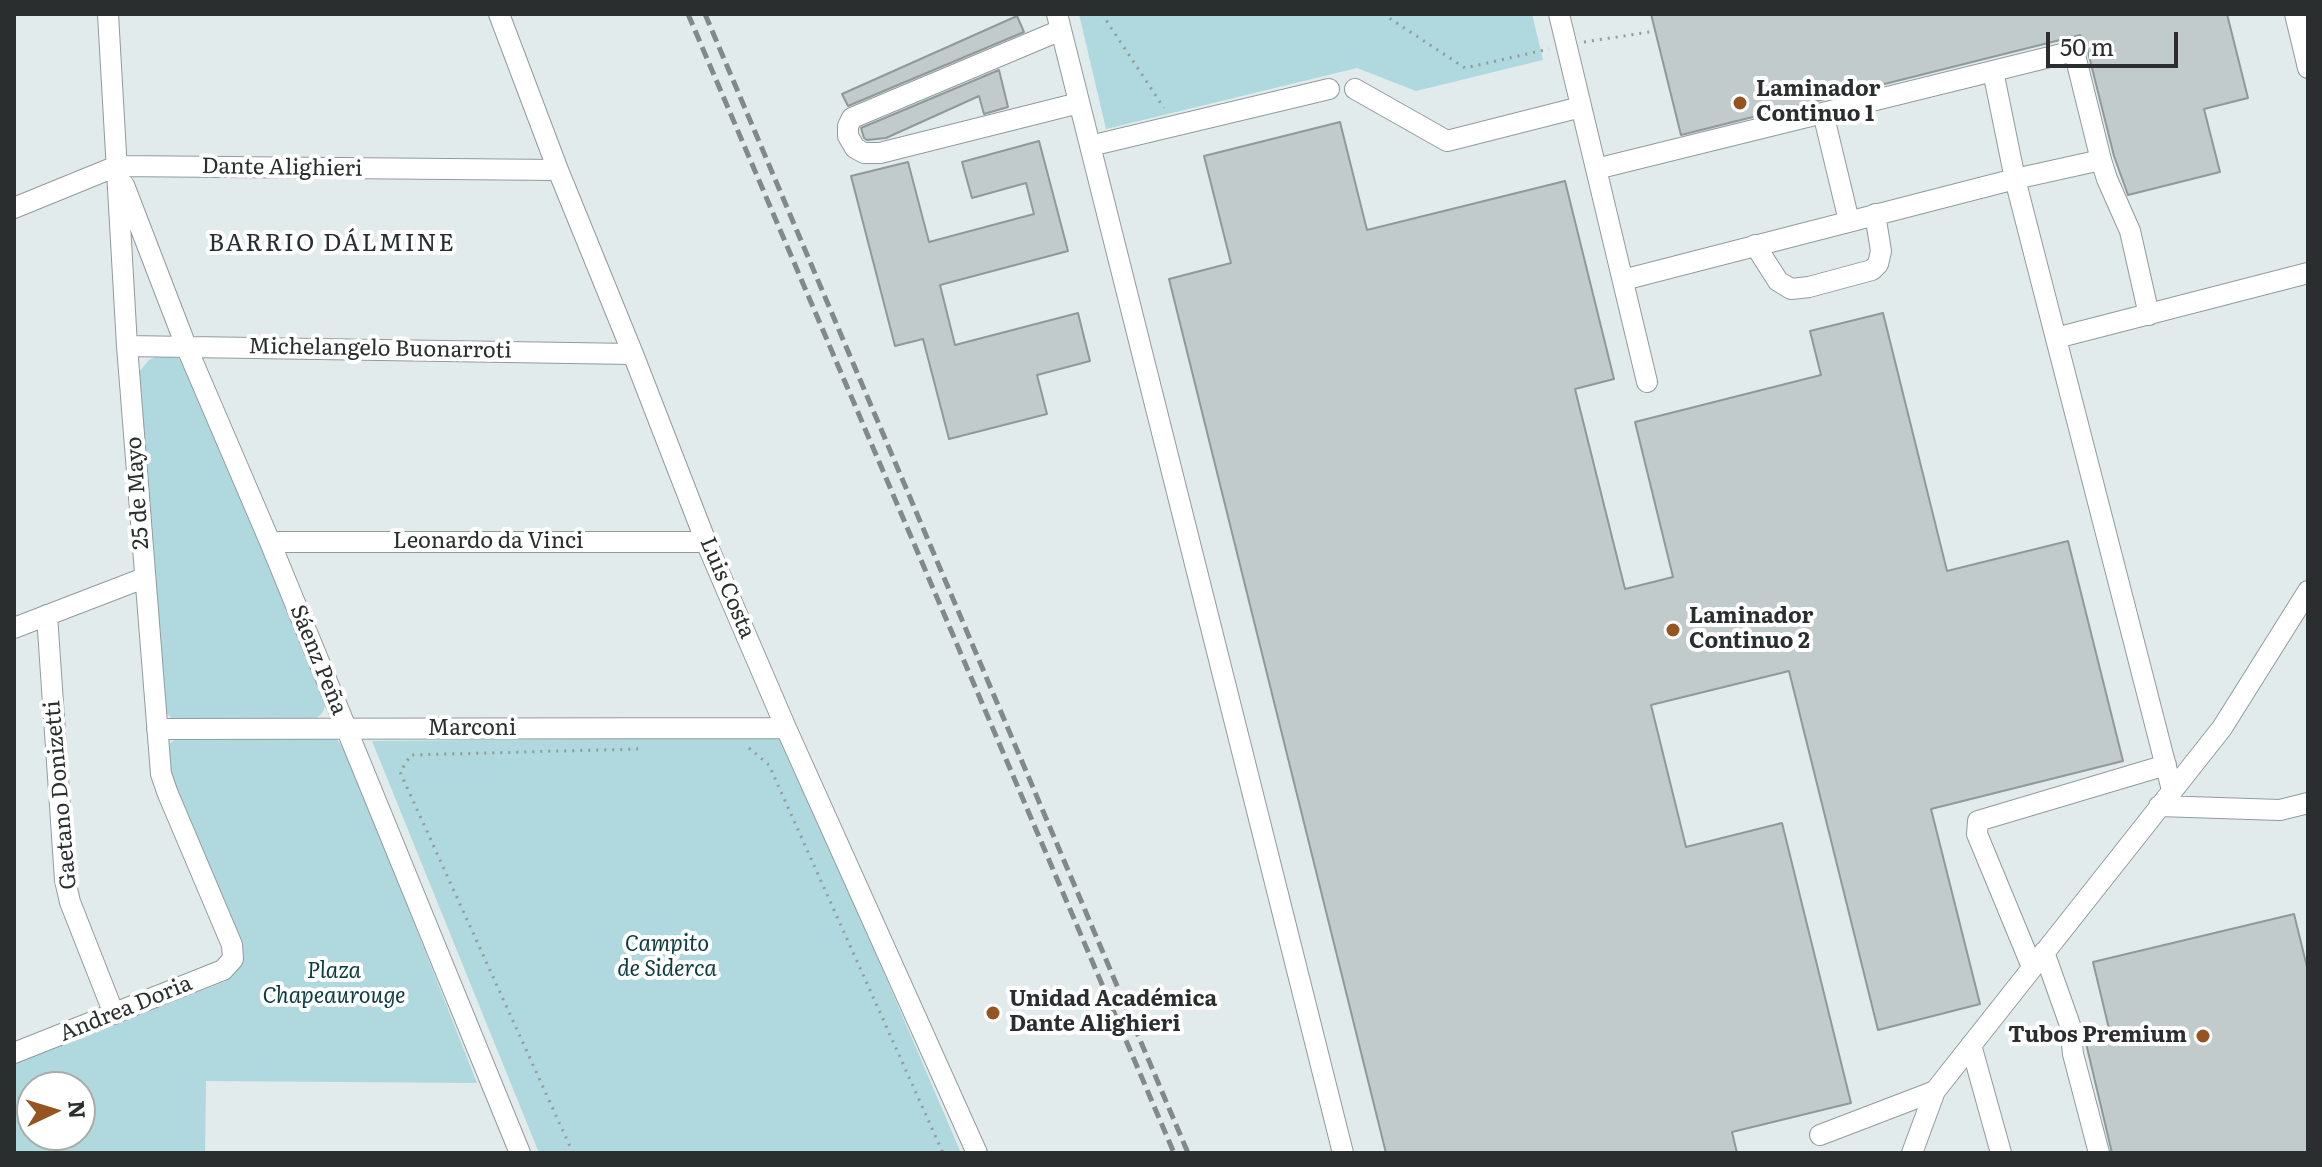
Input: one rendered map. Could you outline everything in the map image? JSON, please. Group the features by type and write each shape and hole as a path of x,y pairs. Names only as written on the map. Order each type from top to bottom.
{"street":[{"name":"25 de Mayo","path":"108,14 127,346 161,774 232,945 233,959"},
{"name":"Luis Costa","path":"499,14 706,542 977,1153"},
{"path":"1559,14 1647,382"},
{"path":"2295,14 2308,68"},
{"path":"1079,103 880,153 864,153 855,148 848,136 852,118 1059,22 1343,1153"},
{"path":"1596,169 2074,51 2101,160 2130,231 2149,315"},
{"path":"1993,71 2015,179 2172,790"},
{"path":"1090,146 1329,89"},
{"path":"1355,89 1447,141 1581,107"},
{"path":"1823,113 1849,221"},
{"path":"1623,280 1875,214 2101,160"},
{"name":"Dante Alighieri","path":"14,208 117,166 558,170"},
{"name":"Sáenz Peña","path":"117,166 186,346 270,542 520,1153"},
{"path":"1755,245 1778,281 1791,289 1809,287 1872,270 1878,264 1881,251 1875,214"},
{"path":"2056,338 2308,273"},
{"name":"Michelangelo Buonarroti","path":"127,346 633,354"},
{"name":"Leonardo da Vinci","path":"270,542 706,542"},
{"path":"14,628 144,578"},
{"path":"1912,1153 1935,1091 2222,728 2308,591"},
{"name":"Gaetano Donizetti","path":"47,615 65,880 70,902 114,1014"},
{"name":"Marconi","path":"157,729 786,728"},
{"path":"2099,1153 2073,1054 2070,1025 1977,834 1978,821 2166,765"},
{"path":"2159,806 2280,810 2308,803"},
{"name":"Andrea Doria","path":"14,1053 223,970 233,959"},
{"path":"1971,1045 2001,1153"},
{"path":"1820,1135 1935,1091"}],"path":[{"path":"1102,14 1175,125"},
{"path":"1383,14 1465,68 1566,45 1656,31"},
{"path":"745,746 769,765 943,1153"},
{"path":"573,1153 400,772 411,755 650,748"}],"green space":[{"path":"1079,14 1532,14 1543,60 1416,91 1357,68 1106,129"},
{"path":"168,355 180,359 188,367 324,698 323,712 313,722 182,721 167,714 163,705 139,372 149,360"},
{"name":"Plaza Chapeaurouge","path":"324,734 336,739 346,750 477,1083 206,1081 205,1153 14,1153 14,1063 224,982 236,971 241,958 169,774 166,751 170,743 179,738"},
{"name":"Campito de Siderca","path":"783,737 961,1153 539,1153 372,741"}],"building":[{"name":"Laminador Continuo 1","path":"1651,14 2227,14 2248,98 2204,109 2220,172 2128,195 2114,156 2087,48 2080,35 1681,135"},
{"path":"1017,16 1024,32 848,106 842,94"},
{"path":"999,70 1008,107 984,114 979,96 886,138 864,138 861,128"},
{"name":"Laminador Continuo 2","path":"1340,122 1367,230 1565,181 1614,379 1575,389 1625,589 1673,577 1635,422 1821,375 1810,331 1883,313 1947,571 2068,541 2123,761 1931,809 1980,1004 1878,1030 1789,671 1651,705 1686,847 1782,823 1851,1103 1732,1132 1737,1153 1386,1153 1169,279 1231,263 1204,156"},
{"path":"1039,141 1068,251 940,285 955,345 1078,313 1090,361 1037,375 1047,414 949,439 923,339 895,346 851,176 908,162 929,242 1034,214 1026,183 972,198 962,162"},
{"name":"Tubos Premium","path":"2294,914 2308,971 2308,1153 2112,1153 2085,1039 2110,1033 2093,962"}],"railway":[{"path":"688,14 1174,1153"},
{"path":"705,14 1188,1153"}],"place":[{"name":"Laminador Continuo 1","path":"1740,103"},
{"name":"Laminador Continuo 2","path":"1673,630"},
{"name":"Unidad Académica Dante Alighieri","path":"993,1013"},
{"name":"Tubos Premium","path":"2203,1036"}],"district":[{"name":"BARRIO DÁLMINE","path":"332,244"}]}
